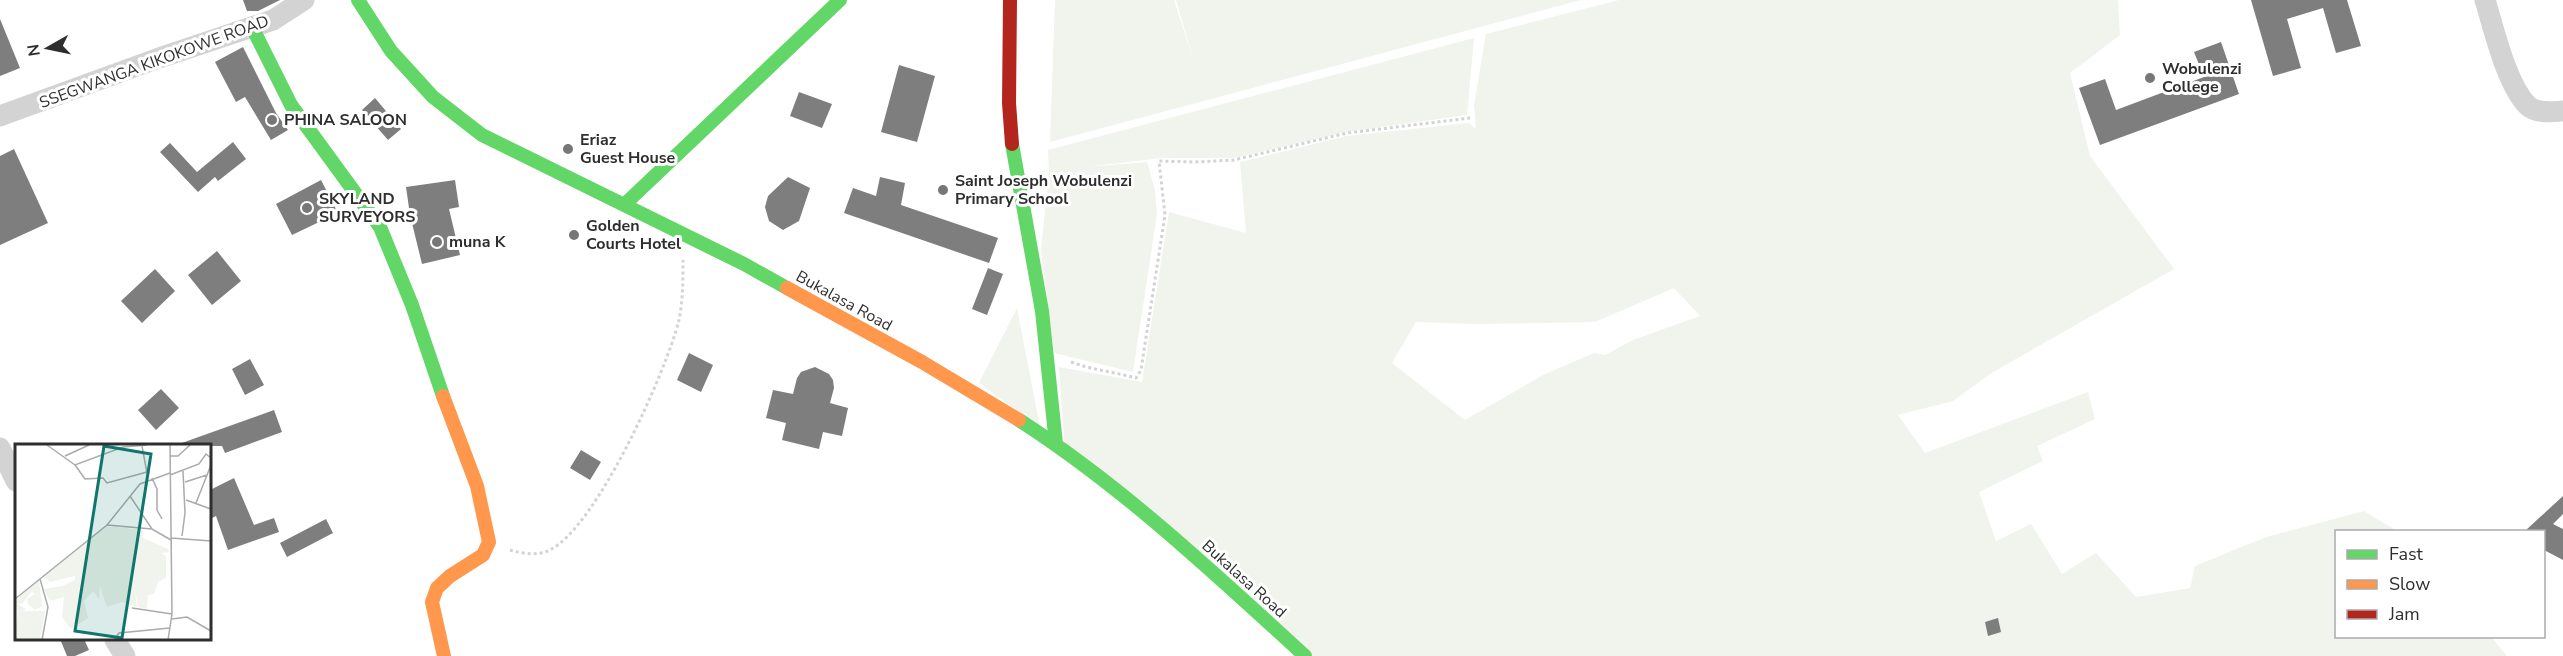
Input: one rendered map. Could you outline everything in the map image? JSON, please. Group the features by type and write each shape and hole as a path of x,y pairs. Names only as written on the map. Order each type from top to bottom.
{"street":[{"name":"SSEGWANGA KIKOKOWE ROAD","path":"0,116 168,54 273,20 304,0"},
{"name":"Bukalasa Road","path":"358,0 391,51 433,97 482,135 744,264 922,362 1056,444 1182,545 1305,656"},
{"path":"625,204 840,0"},
{"path":"1010,0 1009,104 1013,156 1042,311 1056,444"},
{"path":"2485,0 2501,55 2517,90 2528,106 2544,112 2563,111"},
{"path":"252,27 291,105 380,227 412,305 444,400 477,486 489,542 483,555 450,576 437,588 432,602 444,656"},
{"path":"0,448 15,479"},
{"path":"116,641 125,656"}],"path":[{"path":"1048,362 1071,361 1092,370 1110,371 1136,378 1138,376 1165,215 1159,161 1234,160 1347,133 1470,118"},
{"path":"489,542 520,553 537,554 550,550 567,538 601,494 652,395 667,358 679,320 684,236"}],"shaded area":[{"path":"1055,0 1174,0 1194,62 1176,0 1581,0 1050,142"},
{"path":"1619,0 2118,0 2120,35 2070,73 2090,156 2174,269 1993,372 1953,401 1898,415 1925,453 2088,392 2095,419 2037,446 2043,461 1979,492 1996,541 2031,524 2062,574 2096,553 2136,597 2190,588 2195,566 2266,537 2364,511 2395,530 2335,530 2335,638 2492,638 2507,656 1306,656 1065,452 1059,367 1142,382 1169,212 1246,233 1240,162 1346,136 1469,123 1476,129 1474,105 1486,34","holes":["1674,288 1700,316 1633,340 1605,355 1594,353 1545,374 1465,420 1392,363 1416,322 1474,324 1595,322"]},
{"path":"1474,38 1467,115 1346,132 1234,158 1162,158 1085,167 1147,162 1155,190 1157,214 1133,372 1054,353 1041,250 1049,171 1048,150"},
{"path":"1017,308 1040,427 979,383"}],"building":[{"path":"243,0 280,0 258,11 247,11"},
{"path":"2251,0 2347,0 2361,46 2336,53 2323,8 2287,19 2301,68 2273,76"},
{"path":"0,19 20,68 0,76"},
{"path":"2221,42 2239,94 2100,145 2079,88 2105,79 2116,110 2204,77 2194,52"},
{"path":"243,47 276,113 288,130 271,140 245,97 236,102 215,62"},
{"path":"899,65 935,76 917,142 881,132"},
{"path":"799,92 832,104 822,128 790,116"},
{"path":"375,98 401,129 388,140 362,110"},
{"path":"233,142 246,159 218,181 215,177 198,192 160,152 170,143 197,172"},
{"path":"14,149 48,223 0,245 0,156"},
{"path":"788,177 810,188 799,221 783,230 769,221 765,207 768,196"},
{"path":"880,177 905,183 901,205 998,238 989,263 844,213 853,188 876,196"},
{"name":"SKYLAND SURVEYORS","path":"321,180 338,213 292,235 276,204"},
{"path":"455,180 459,207 449,209 460,255 422,264 406,187"},
{"path":"217,251 241,281 212,305 188,275"},
{"path":"988,268 1003,274 987,315 972,309"},
{"path":"155,269 175,291 142,323 121,301"},
{"path":"689,353 713,365 701,392 677,380"},
{"path":"250,359 264,385 245,395 232,369"},
{"path":"815,367 829,374 833,380 834,388 830,403 848,408 842,436 823,432 819,449 782,440 786,423 766,418 773,390 793,394 801,372"},
{"path":"161,389 179,408 156,430 138,410"},
{"path":"274,410 282,432 225,453 222,446 212,446 212,444 179,444"},
{"path":"581,450 601,462 590,480 570,468"},
{"path":"234,478 254,525 274,518 279,532 228,550 216,516 212,518 212,489"},
{"path":"2563,496 2563,514 2553,524 2563,529 2563,560 2545,551 2545,530 2526,530"},
{"path":"326,519 333,533 287,557 280,543"},
{"path":"1998,618 2001,632 1988,636 1985,622"},
{"path":"61,641 85,641 89,650 75,656 67,656"}],"traffic: fast":[{"path":"358,0 391,51 433,97 482,135 744,264 787,288"},
{"path":"625,204 840,0"},
{"path":"252,27 291,105 380,227 412,305 443,396"},
{"path":"1012,144 1042,311 1056,444"},
{"path":"1019,420 1095,473 1131,502 1305,656"}],"traffic: slow":[{"path":"787,288 922,362 1019,420"},
{"path":"443,396 477,486 489,542 483,555 450,576 437,588 432,602 444,656"}],"traffic: jam":[{"path":"1010,0 1009,103 1012,144"}],"place":[{"name":"Wobulenzi College","path":"2150,78"},
{"name":"PHINA SALOON","path":"272,120"},
{"name":"Eriaz Guest House","path":"568,149"},
{"name":"Saint Joseph Wobulenzi Primary School","path":"943,190"},
{"name":"SKYLAND SURVEYORS","path":"307,208"},
{"name":"Golden Courts Hotel","path":"574,235"},
{"name":"muna K","path":"437,242"}]}
